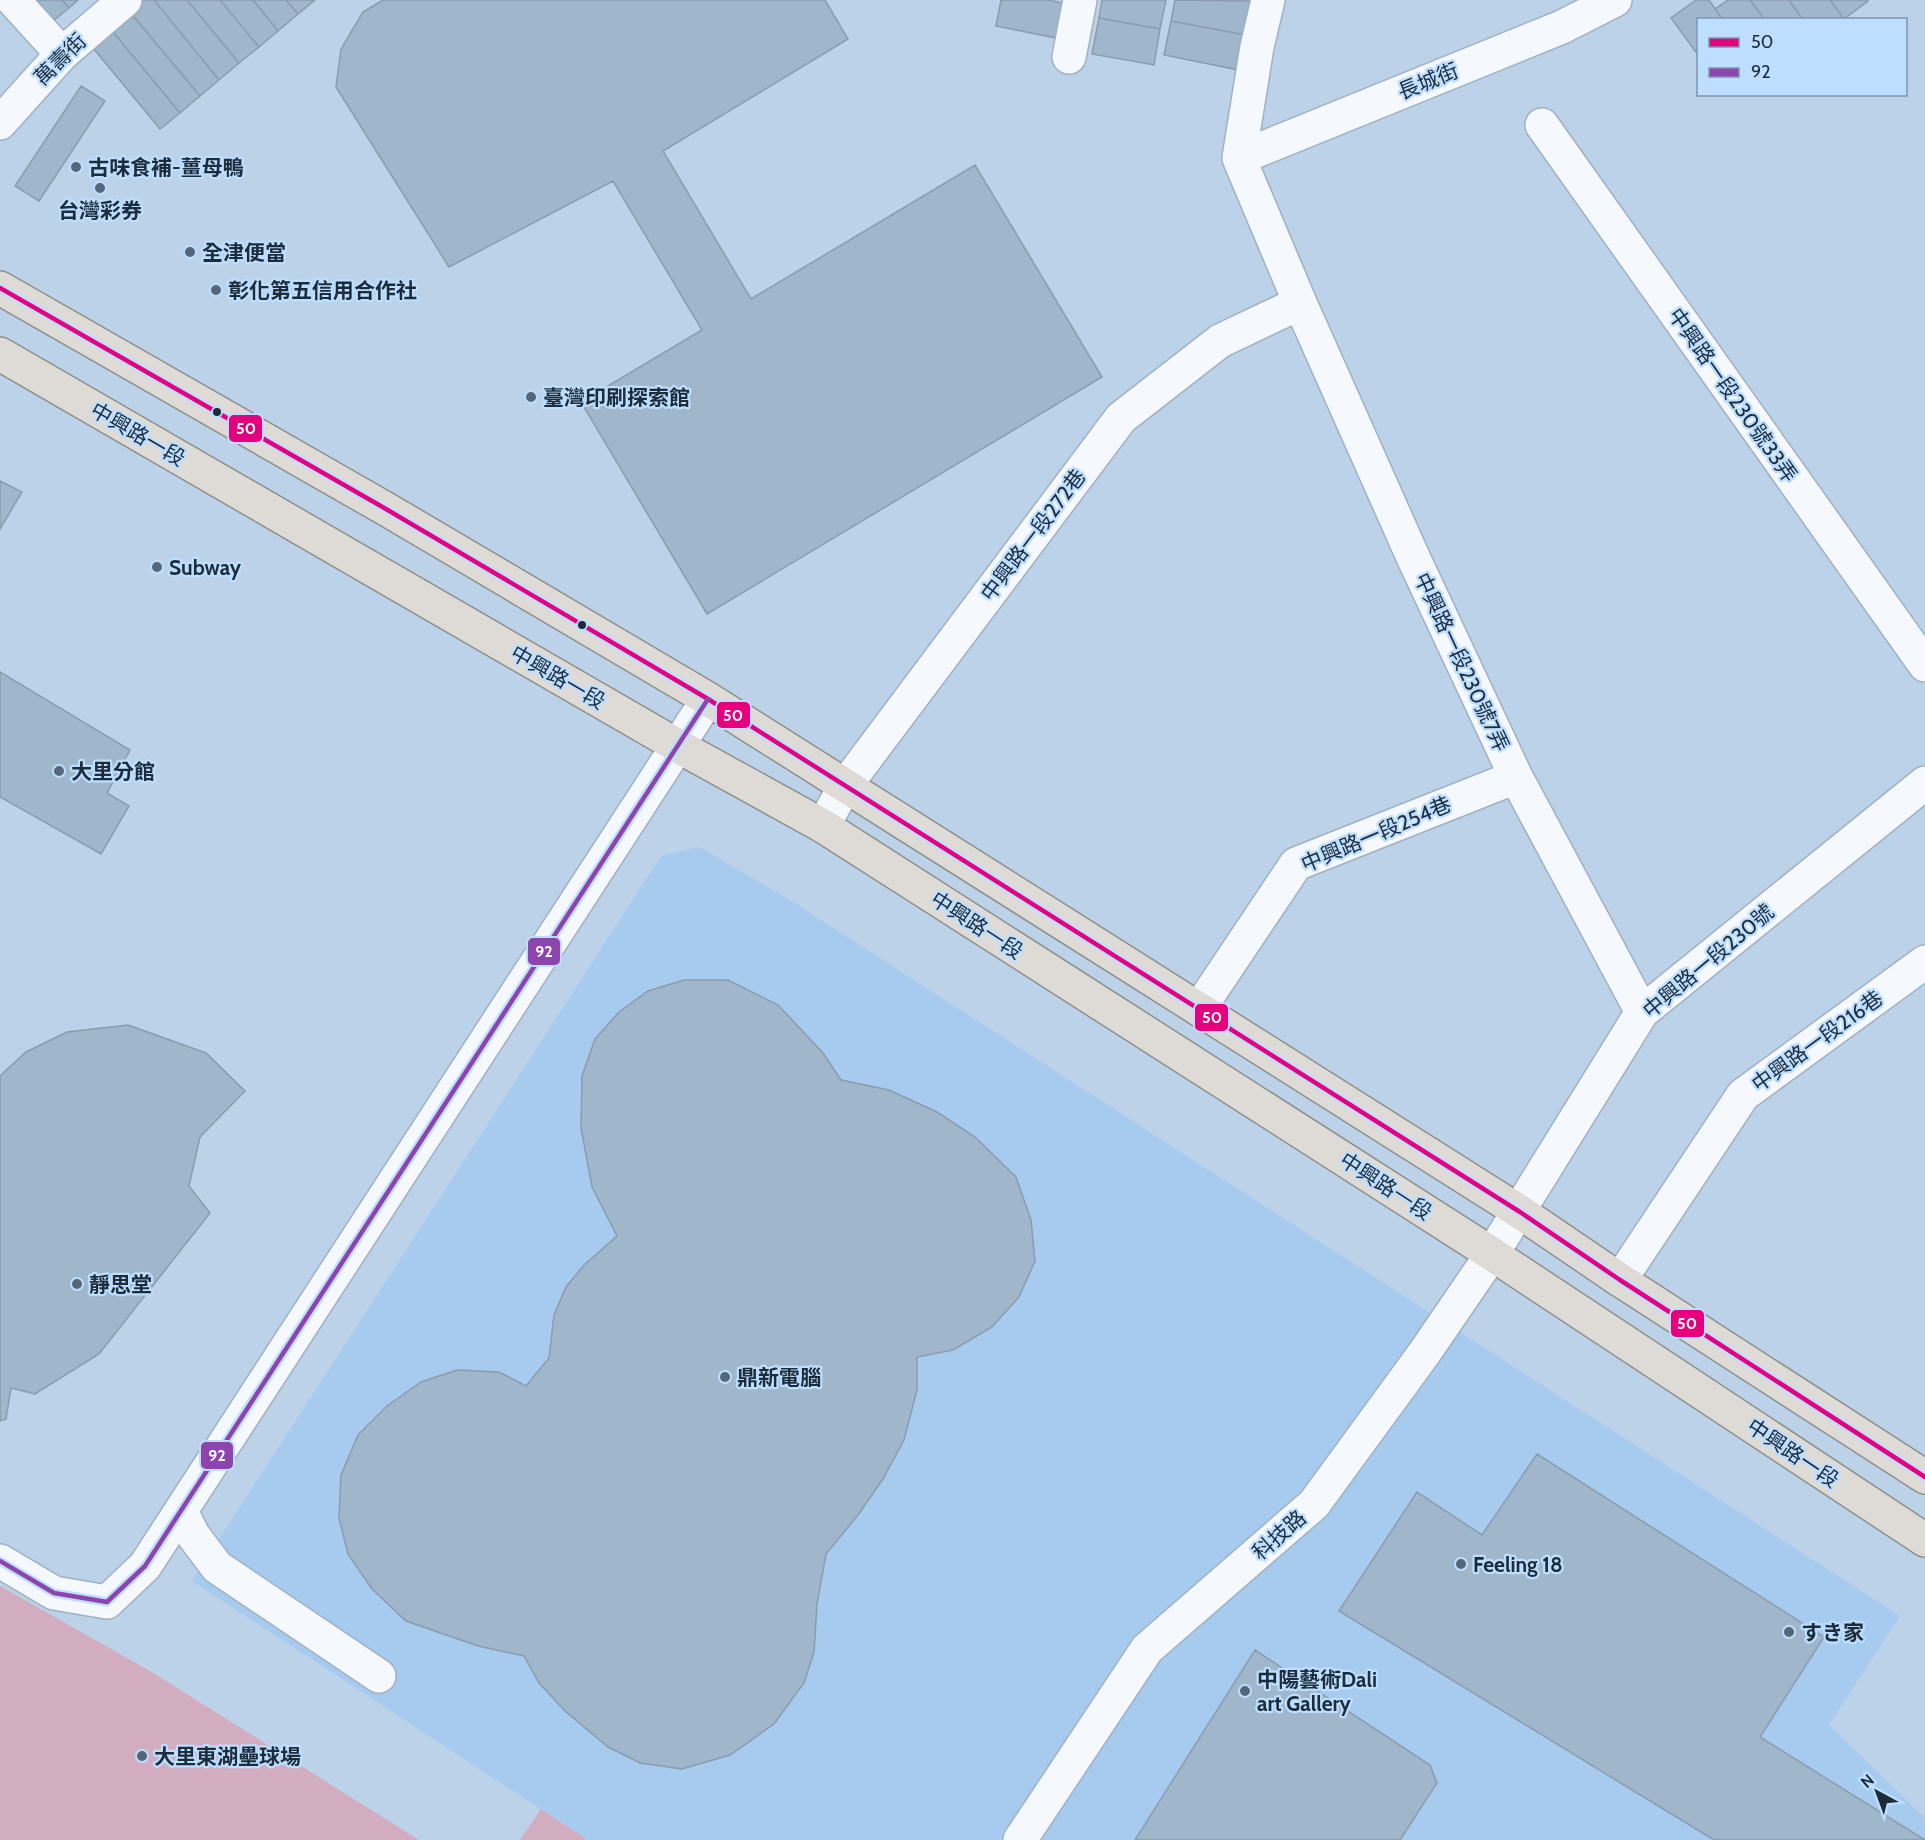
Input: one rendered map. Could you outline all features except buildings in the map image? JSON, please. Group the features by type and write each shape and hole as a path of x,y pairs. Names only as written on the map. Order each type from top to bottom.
{"main road":[{"path":"0,288 387,509 708,699 1520,1212 1620,1280 1925,1477"},
{"name":"中興路一段","path":"0,354 678,746 823,826 1492,1254 1925,1540"}],"street":[{"path":"13,0 62,54"},
{"name":"萬壽街","path":"0,123 62,54 125,0"},
{"path":"1069,57 1080,0"},
{"path":"1239,158 1257,47 1268,0"},
{"name":"長城街","path":"1239,158 1562,27 1615,0"},
{"name":"中興路一段230號33弄","path":"1542,125 1925,665"},
{"name":"中興路一段230號7弄","path":"1239,158 1300,303 1413,557 1516,777 1642,1012"},
{"name":"中興路一段272巷","path":"823,826 845,786 1121,418 1220,341 1300,303"},
{"path":"0,1561 54,1593 107,1602 145,1566 708,699"},
{"name":"中興路一段254巷","path":"1199,1009 1296,864 1516,777"},
{"name":"中興路一段230號","path":"1520,1212 1642,1012 1925,783"},
{"name":"中興路一段216巷","path":"1620,1280 1743,1095 1925,962"},
{"name":"科技路","path":"1020,1840 1147,1649 1314,1504 1425,1352 1520,1212"},
{"path":"181,1511 193,1535 217,1567 237,1583 379,1676"}],"shaded area":[{"path":"699,847 793,902 1900,1616 1829,1725 1925,1818 1925,1840 588,1840 192,1581 661,856"},
{"name":"大里東湖壘球場","path":"0,1586 150,1671 419,1840 0,1840"},
{"path":"541,1809 588,1840 520,1840"}],"transit line":[{"name":"50","path":"0,288 386,509 708,699 1520,1212 1620,1280 1925,1477"},
{"name":"92","path":"0,1561 54,1593 107,1602 145,1566 708,699"}],"place":[{"name":"古味食補-薑母鴨","path":"76,167"},
{"name":"台灣彩券","path":"100,188"},
{"name":"全津便當","path":"190,252"},
{"name":"彰化第五信用合作社","path":"216,290"},
{"name":"臺灣印刷探索館","path":"531,397"},
{"name":"Subway","path":"157,567"},
{"name":"大里分館","path":"59,771"},
{"name":"靜思堂","path":"77,1284"},
{"name":"鼎新電腦","path":"725,1377"},
{"name":"Feeling 18","path":"1461,1564"},
{"name":"すき家","path":"1789,1632"},
{"name":"中陽藝術Dali art Gallery","path":"1245,1691"},
{"name":"大里東湖壘球場","path":"142,1756"}]}
